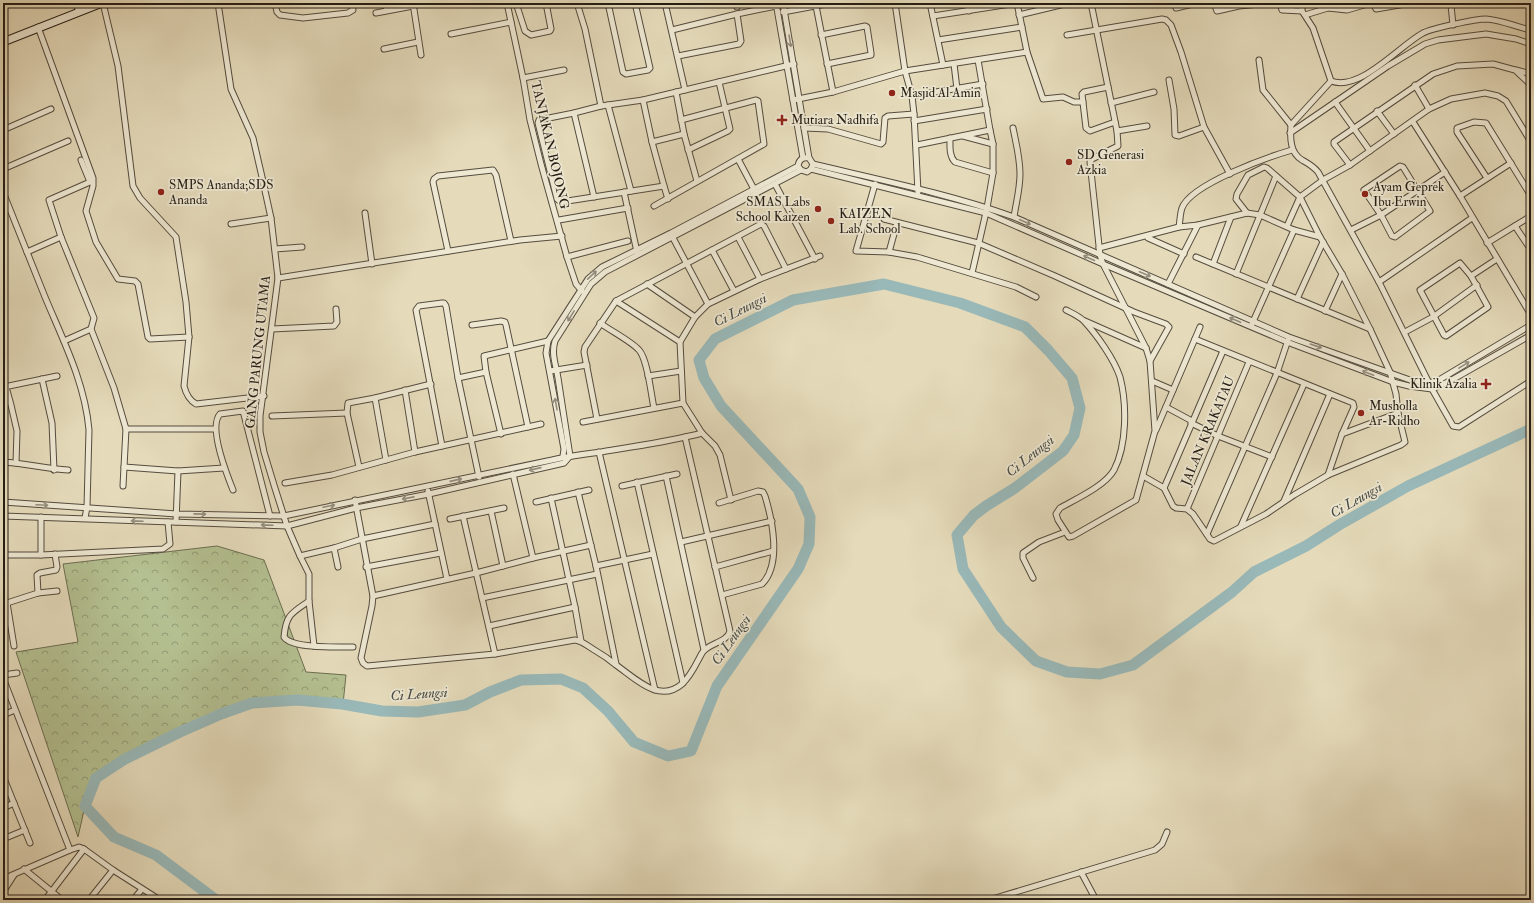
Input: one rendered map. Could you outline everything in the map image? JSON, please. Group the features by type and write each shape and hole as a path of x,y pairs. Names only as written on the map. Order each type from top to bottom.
{"main road":[{"path":"3,42 38,27 103,3"}],"street":[{"path":"76,3 79,12"},
{"path":"103,3 118,66 133,186 140,198 176,237 186,302 189,337 184,386 186,393 196,404 264,396"},
{"name":"GANG PARUNG UTAMA","path":"218,3 231,89 253,138 271,218 278,278 264,396 260,416 260,432 264,452 287,526 309,574 309,601 314,646"},
{"path":"275,3 277,12 280,15 303,18 348,13 353,10 352,3"},
{"path":"385,3 387,10"},
{"name":"TANJAKAN BOJONG","path":"507,3 523,78 530,120 541,164 567,256 576,284 580,290"},
{"path":"516,3 524,31 531,35 551,29 546,3"},
{"path":"577,3 585,29 601,106"},
{"path":"608,3 623,72 626,74 648,70 650,68 636,3"},
{"path":"665,3 685,90"},
{"path":"784,3 809,158 812,166"},
{"path":"672,30 737,14 776,7 785,11 831,3"},
{"path":"895,3 905,71 912,96 918,192"},
{"path":"930,3 943,65"},
{"path":"967,3 969,11"},
{"path":"933,16 969,11 992,5 1017,3 1027,52 1043,99 1063,97 1074,102 1083,102"},
{"path":"1020,15 1069,3"},
{"path":"1091,3 1117,131 1118,146 1092,159 1090,162 1100,255 1103,264 1146,348 1150,361 1156,431"},
{"path":"1176,8 1197,3"},
{"path":"1214,3 1217,11 1239,6 1270,3"},
{"path":"1280,3 1282,10 1303,13 1328,8 1347,10 1372,3 1376,9 1398,4 1411,3"},
{"path":"1302,3 1303,13 1312,28 1331,81"},
{"path":"1453,3 1451,5 1453,25"},
{"path":"376,13 413,4 421,55"},
{"path":"818,5 821,35 832,92"},
{"path":"776,7 788,66 803,158 800,160 800,168"},
{"path":"678,56 739,44 741,41 737,14"},
{"path":"1067,35 1162,19 1166,20 1171,25 1181,52 1204,126 1230,174"},
{"path":"1331,81 1337,83 1347,83 1364,76 1424,33 1442,27 1485,19 1507,23 1531,30"},
{"path":"451,34 511,22"},
{"path":"821,35 865,26 867,27 870,55 827,64"},
{"path":"38,27 93,178 93,186 86,209 96,242 118,279 134,281 138,284 148,337 150,339 189,337"},
{"path":"938,40 1022,27"},
{"path":"1290,133 1388,66 1425,44 1438,40 1486,34 1516,39 1531,44"},
{"path":"384,49 418,42"},
{"path":"793,100 832,92 905,71 1027,52"},
{"path":"972,273 987,210 993,173 993,144 978,60"},
{"path":"1259,60 1263,90 1291,125"},
{"path":"664,186 562,202 557,199 538,124 539,120 543,118 574,114 601,106 643,100 794,64"},
{"path":"954,64 957,89"},
{"path":"1350,166 1334,142 1377,111 1433,74 1457,66 1493,64 1531,74"},
{"path":"523,78 564,70"},
{"path":"1515,70 1530,83"},
{"path":"1169,80 1174,109 1175,135 1179,136 1204,126"},
{"path":"1331,81 1291,125 1290,133 1292,150 1301,160 1313,166 1323,180 1379,282 1432,388 1453,426 1457,428 1531,381"},
{"path":"688,150 729,130 730,126 719,82"},
{"path":"912,96 983,84"},
{"path":"1415,85 1429,109"},
{"path":"1108,87 1084,92 1082,94 1086,128 1088,131 1115,122"},
{"path":"676,92 684,134 697,181"},
{"path":"1111,102 1154,92"},
{"path":"1287,226 1300,197 1323,180 1350,166 1429,109 1451,99 1485,93 1491,94 1506,101 1531,142"},
{"path":"643,100 652,142 668,199"},
{"path":"654,206 764,144 758,101 756,100 681,120"},
{"path":"1336,102 1370,151"},
{"path":"608,105 630,191"},
{"path":"3,130 51,109"},
{"path":"914,121 987,109"},
{"path":"1377,111 1394,134"},
{"path":"574,114 594,197"},
{"path":"804,128 828,130 881,144 883,142 885,118 888,116 914,114"},
{"path":"1413,122 1460,196 1531,316"},
{"path":"1487,178 1457,132 1457,128 1474,122 1486,123 1531,196"},
{"path":"1117,131 1147,126"},
{"path":"1013,128 1018,151 1020,175 1018,198 1014,217"},
{"path":"916,145 990,130"},
{"path":"652,142 684,134"},
{"path":"962,136 993,144"},
{"path":"950,138 952,160 993,173"},
{"path":"3,169 68,141"},
{"path":"1179,227 1182,208 1198,190 1253,163 1292,150"},
{"path":"803,158 809,158"},
{"path":"738,159 755,191"},
{"path":"81,160 90,182 49,200 61,237 94,318 91,329 114,388 126,429 123,486"},
{"path":"1460,196 1511,162"},
{"path":"800,168 807,172 812,166"},
{"path":"812,166 875,184 918,192"},
{"path":"812,166 1014,217 1168,284 1252,324"},
{"path":"1402,166 1417,190 1430,211 1397,236 1392,236 1381,215 1365,192 1365,188 1402,166"},
{"path":"1143,476 1164,488 1173,506 1176,508 1187,509 1193,514 1212,540 1217,540 1266,514 1328,475 1403,444 1405,440 1390,372 1342,274 1321,239 1300,197 1264,167 1248,175 1237,194 1236,199 1247,213"},
{"path":"755,191 775,184 800,168"},
{"path":"563,456 564,449 546,353 548,341 588,279 602,267 638,252 672,235 800,168"},
{"path":"448,251 433,182 438,176 493,170 496,175 511,241"},
{"path":"1351,230 1381,215 1445,172"},
{"path":"1236,274 1276,176"},
{"path":"1525,186 1531,182"},
{"path":"731,500 720,455 715,446 702,433 683,403 680,342 695,317 708,304 760,279 818,257 775,184"},
{"path":"875,184 856,251 889,252 918,257 1016,287 1036,297"},
{"path":"3,192 64,341 78,379 88,418 88,507 85,518"},
{"path":"624,192 638,252"},
{"path":"559,220 628,208"},
{"path":"987,210 1103,264 1393,382 1409,386 1432,388 1456,378 1531,334"},
{"path":"365,213 372,264"},
{"path":"1100,248 1179,227 1198,225 1247,213 1260,215 1294,230 1321,239"},
{"path":"1487,243 1531,216"},
{"path":"1213,264 1231,217"},
{"path":"232,224 271,218"},
{"path":"1379,282 1472,218"},
{"path":"884,219 978,244 1169,326 1150,361"},
{"path":"889,252 897,223"},
{"path":"597,419 584,352 585,347 600,323 616,301 761,224 764,224 786,269"},
{"path":"1168,284 1198,225"},
{"path":"1515,226 1531,250"},
{"path":"1252,324 1294,230"},
{"path":"672,235 708,304"},
{"path":"278,278 511,241 562,236"},
{"path":"27,252 61,237"},
{"path":"738,237 760,279"},
{"path":"1148,238 1184,254"},
{"path":"1297,299 1321,239"},
{"path":"567,256 628,242"},
{"path":"275,250 302,247"},
{"path":"712,250 734,291"},
{"path":"3,516 287,526 356,508 429,494 564,463 570,456 553,353 555,341 591,284 605,272 638,252"},
{"path":"1196,257 1370,329"},
{"path":"1471,276 1497,259"},
{"path":"1457,264 1462,264 1477,285 1488,305 1487,309 1446,336 1444,335 1420,290 1457,264"},
{"path":"1325,311 1342,274"},
{"path":"647,284 695,317"},
{"path":"1405,332 1433,316 1477,285"},
{"path":"580,290 586,292"},
{"path":"616,301 680,342"},
{"path":"442,446 416,312 419,306 442,303 446,304 458,378 480,482"},
{"path":"272,329 334,326 337,322 336,309"},
{"path":"1066,310 1083,320 1146,348"},
{"path":"1083,320 1110,356 1120,377 1125,421 1124,436 1114,470 1109,477 1058,510 1056,515 1069,537 1137,498 1156,431 1200,327"},
{"path":"472,325 501,321 505,322 528,427"},
{"path":"600,323 639,350 643,357 648,376 654,408"},
{"path":"1288,339 1390,372 1410,380 1430,383 1446,376 1531,324"},
{"path":"64,341 91,329"},
{"path":"1195,339 1353,403 1354,406 1342,434 1328,475"},
{"path":"1207,534 1277,373 1288,339"},
{"path":"501,434 486,372 485,355 548,341"},
{"path":"1164,488 1223,351"},
{"name":"JALAN KRAKATAU","path":"1187,509 1249,362"},
{"path":"550,371 587,365"},
{"path":"648,376 681,370"},
{"path":"458,378 486,372"},
{"path":"16,463 16,431 12,405 4,387 57,376"},
{"path":"42,379 52,423 54,470"},
{"path":"1152,381 1173,390"},
{"path":"359,468 347,413 348,403 431,384"},
{"path":"1241,526 1304,384"},
{"path":"405,390 416,452"},
{"path":"1283,502 1330,394"},
{"path":"375,398 386,460"},
{"path":"582,422 683,403"},
{"path":"1166,407 1218,436 1272,457"},
{"path":"233,490 224,468 216,429 217,417 220,414 243,411 270,516"},
{"path":"272,416 347,413"},
{"path":"1342,434 1398,413"},
{"path":"285,484 332,475 416,452 541,424"},
{"path":"126,429 216,429"},
{"path":"3,502 177,514 284,516 355,500 427,487 552,460 563,456 599,452 702,433"},
{"path":"355,500 366,567 373,596 361,658 365,665 368,666 495,654 569,641 581,641 616,664 640,683 655,690 668,692 683,683 689,676 704,650 729,634 729,628 686,437"},
{"path":"599,452 655,690"},
{"path":"3,462 54,470 68,470"},
{"path":"124,467 178,471 224,468"},
{"path":"176,522 178,471"},
{"path":"513,474 533,558"},
{"path":"622,486 677,474"},
{"path":"666,476 704,650"},
{"path":"637,482 683,683"},
{"path":"427,487 447,579"},
{"path":"536,502 589,490"},
{"path":"719,503 758,491 763,492 772,521 773,551 772,566 762,584 722,596"},
{"path":"578,492 596,566 616,664"},
{"path":"551,498 581,641"},
{"path":"450,519 504,508"},
{"path":"491,511 502,566"},
{"path":"463,516 495,654"},
{"path":"41,517 41,555"},
{"path":"680,542 772,521"},
{"path":"3,555 41,555 163,549 170,544 168,522"},
{"path":"300,556 334,548 362,538 435,524"},
{"path":"1033,578 1023,558 1023,552 1039,542 1065,532"},
{"path":"373,596 591,545"},
{"path":"334,548 338,567"},
{"path":"715,567 773,551"},
{"path":"366,567 441,553"},
{"path":"38,593 37,575 56,570 55,554"},
{"path":"596,566 653,554"},
{"path":"482,598 597,574"},
{"path":"14,646 5,601 38,593 56,591"},
{"path":"309,601 289,615 285,626 284,637 288,641 314,646 354,647"},
{"path":"488,626 575,607"},
{"path":"3,675 17,673"},
{"path":"3,678 70,850"},
{"path":"3,715 15,710"},
{"path":"3,776 4,783 14,803 30,843"},
{"path":"3,808 14,803"},
{"path":"3,839 25,830"},
{"path":"989,900 1155,850 1162,844 1167,832"},
{"path":"3,879 80,847 112,870 160,900"},
{"path":"45,900 84,849"},
{"path":"24,869 62,900"},
{"path":"89,900 112,870"},
{"path":"1081,872 1096,900"},
{"path":"3,892 14,874"},
{"path":"133,900 142,889"},
{"path":"1143,900 1149,899"}],"green space":[{"path":"217,546 264,560 306,672 346,675 343,704 297,700 252,703 212,718 125,759 96,778 85,806 78,837 16,652 78,642 63,564"}],"waterway":[{"name":"Ci Leungsi","path":"216,900 156,855 114,837 85,806 96,778 125,759 180,732 221,714 252,703 297,700 342,704 382,711 418,712 465,705 490,692 521,680 561,679 583,688 608,711 634,742 668,756 691,751 717,686 798,569 809,544 810,517 798,489 721,406 704,378 699,360 715,339 793,300 884,284 960,303 1025,327 1048,350 1072,378 1080,408 1074,435 1063,451 1015,488 974,515 957,535 963,569 1001,627 1036,661 1067,672 1100,674 1133,665 1232,592 1254,572 1306,546 1339,525 1408,486 1531,429"}],"place":[{"name":"Masjid Al Amin","path":"892,93"},
{"name":"Mutiara Nadhifa","path":"782,120"},
{"name":"SD Generasi Azkia","path":"1069,162"},
{"name":"SMPS Ananda;SDS Ananda","path":"161,192"},
{"name":"Ayam Geprek Ibu Erwin","path":"1365,194"},
{"name":"SMAS Labs School Kaizen","path":"818,209"},
{"name":"KAIZEN Lab. School","path":"831,221"},
{"name":"Klinik Azalia","path":"1486,384"},
{"name":"Musholla Ar-Ridho","path":"1361,413"}]}
